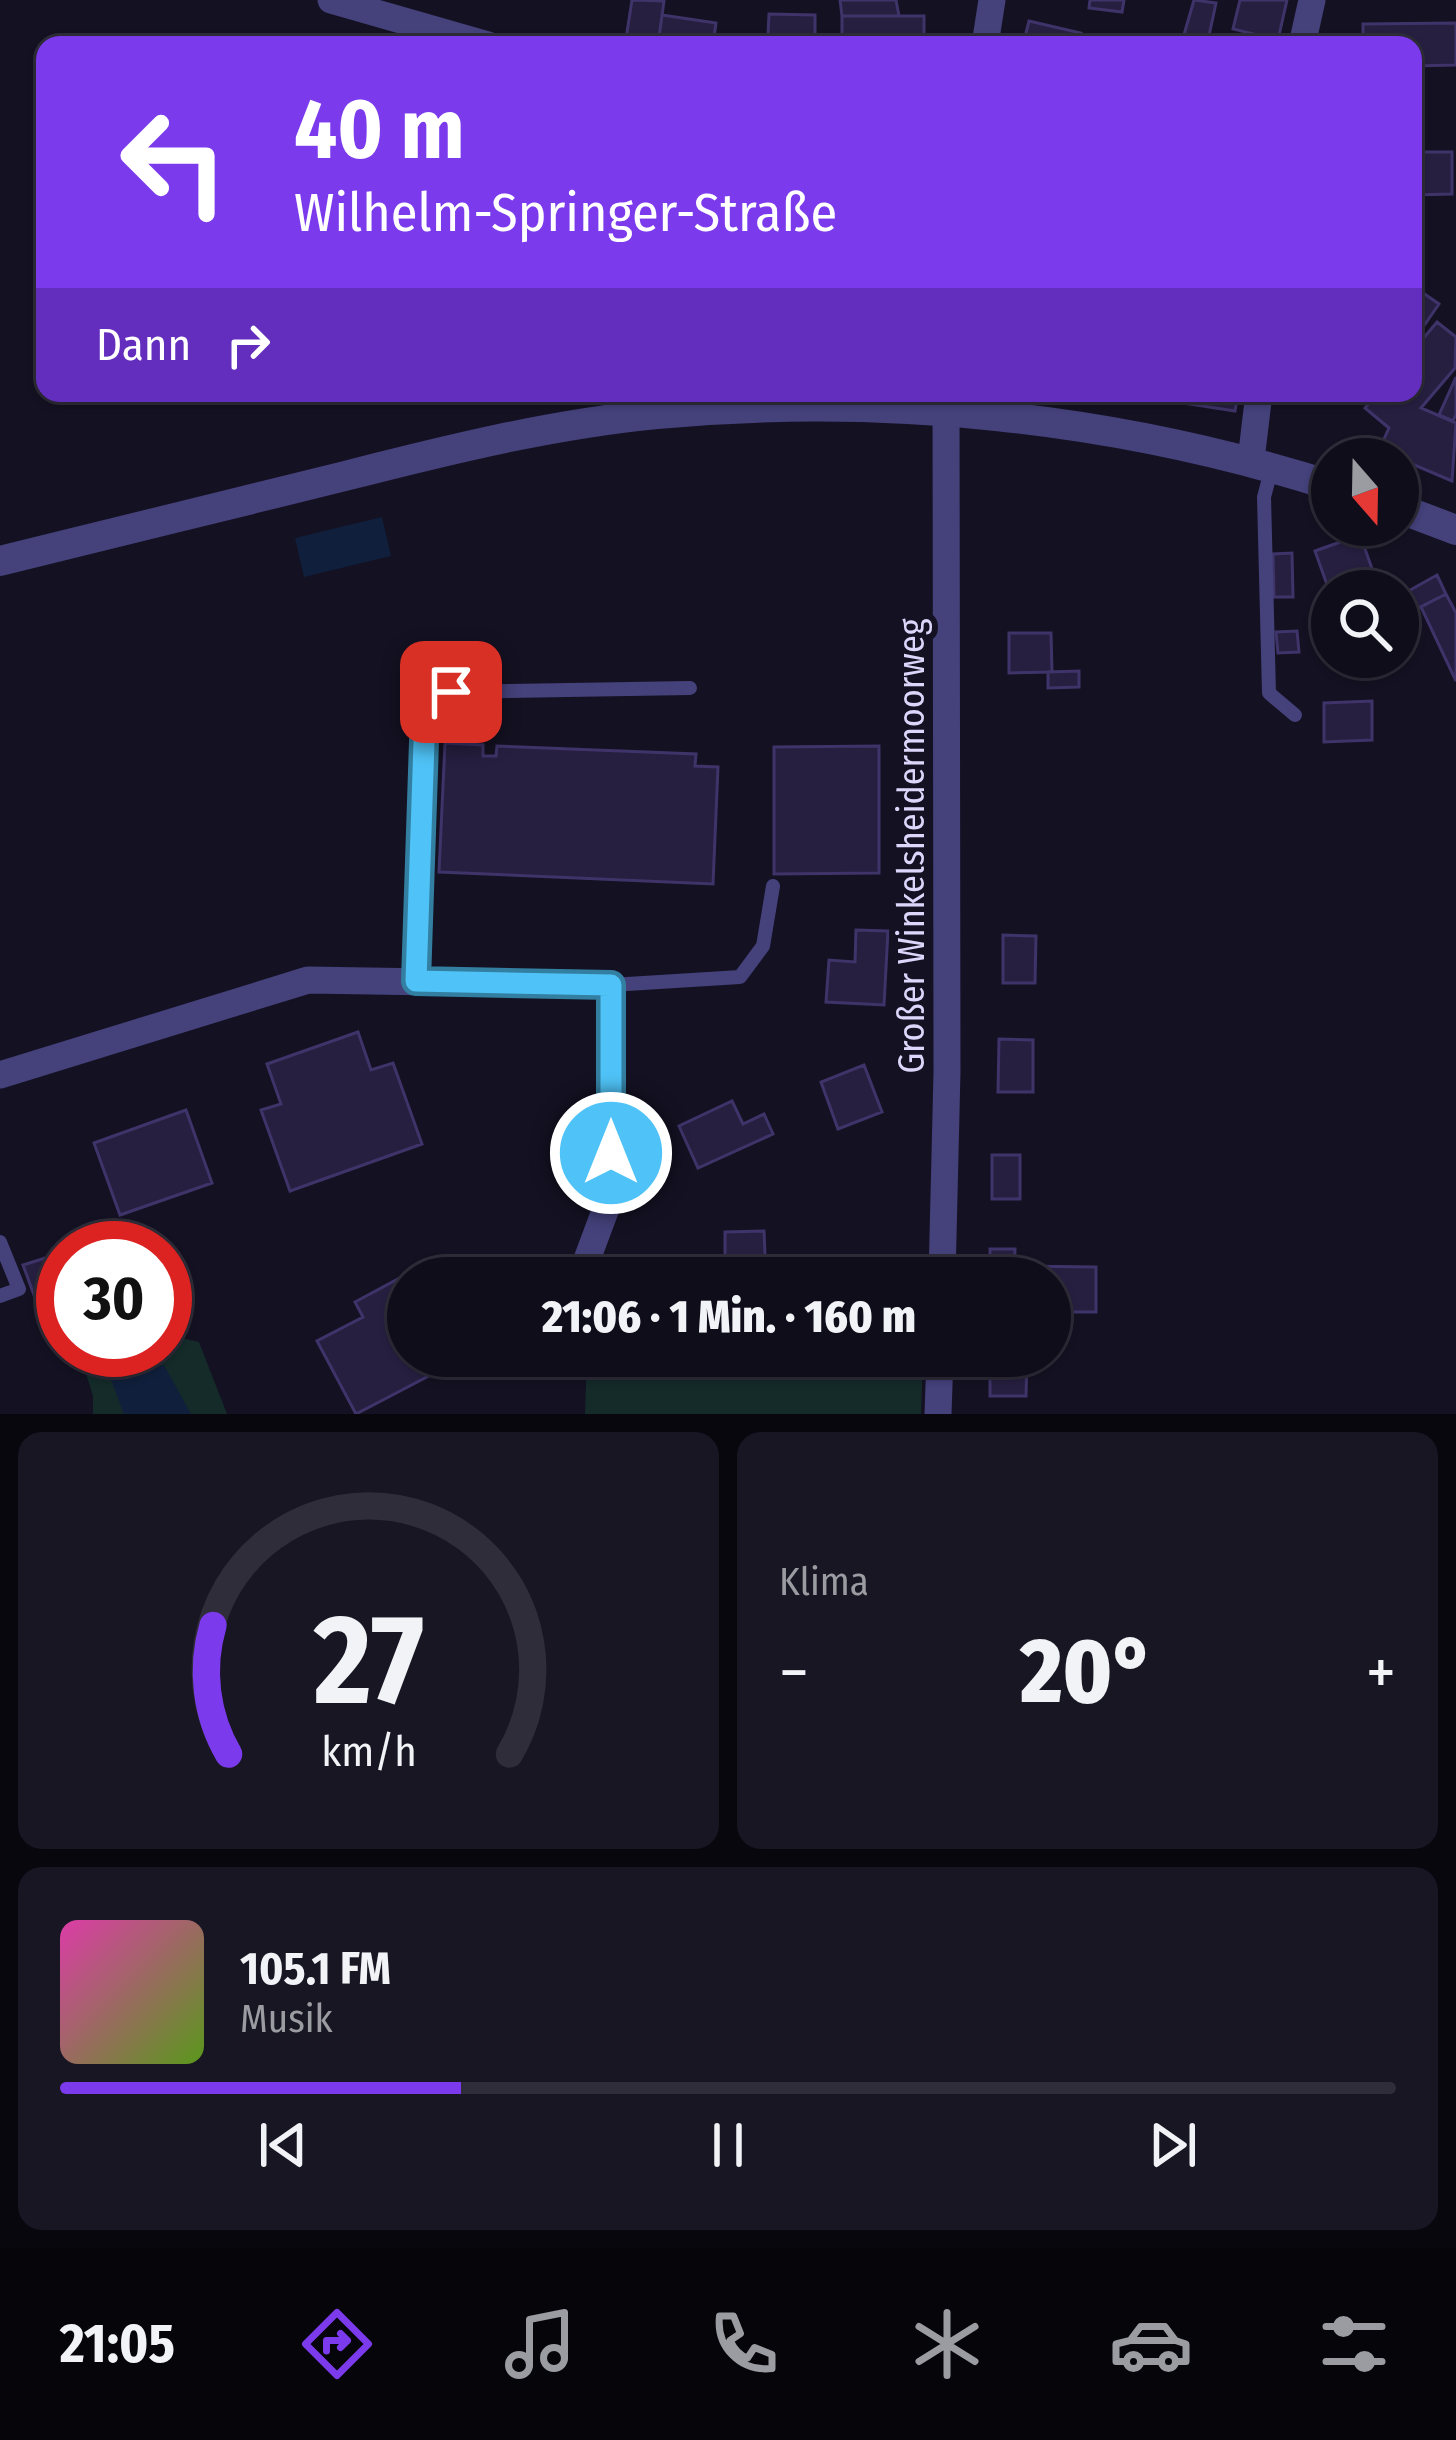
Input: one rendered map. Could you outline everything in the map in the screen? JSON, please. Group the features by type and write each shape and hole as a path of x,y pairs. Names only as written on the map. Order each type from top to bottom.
{"street":[{"path":"332,0 457,36"},
{"path":"986,36 992,0"},
{"path":"1304,36 1312,0"},
{"path":"1259,402 1261,464"},
{"path":"0,561 540,432 654,414 946,403 1261,464 1311,479"},
{"name":"Großer Winkelsheidermoorweg","path":"943,1257 947,1072 946,403"},
{"path":"1419,516 1456,530"},
{"path":"0,1075 308,980 611,985 611,1195 588,1257"},
{"path":"938,1414 939,1377"}],"lane":[{"path":"1261,464 1269,693 1295,715"},
{"path":"416,981 425,712 451,692 690,688"},
{"path":"611,985 740,976 763,946 773,886"},
{"path":"0,1242 19,1289 0,1296"}],"green space":[{"path":"192,1340 199,1342 227,1414 93,1414 87,1377 192,1377"},
{"path":"586,1377 922,1377 921,1414 585,1414"}],"water":[{"path":"382,517 391,556 304,577 295,538"},
{"path":"110,1377 171,1377 191,1414 124,1414"}],"building":[{"path":"632,0 664,1 659,36 626,36"},
{"path":"840,0 896,0 899,16 842,16"},
{"path":"1090,0 1124,0 1122,12 1089,8"},
{"path":"1194,0 1216,3 1209,36 1184,36"},
{"path":"1240,0 1287,0 1279,36 1233,29"},
{"path":"769,14 815,15 815,36 768,35"},
{"path":"662,15 716,23 714,36 659,36"},
{"path":"842,16 924,16 924,36 842,36"},
{"path":"1029,21 1081,33 1080,36 1025,36"},
{"path":"1456,23 1456,65 1422,66 1422,36 1363,36 1363,24"},
{"path":"1422,152 1452,152 1452,194 1422,195"},
{"path":"1422,292 1439,304 1422,329"},
{"path":"1437,322 1456,337 1455,368 1421,408 1456,423 1452,481 1419,467 1419,438 1384,438 1389,428 1365,408 1370,402 1422,402 1422,340"},
{"path":"1456,377 1456,414 1453,421 1439,415"},
{"path":"1183,402 1236,402 1235,411"},
{"path":"1364,546 1372,570 1322,570 1315,551"},
{"path":"1292,553 1293,597 1274,597 1273,554"},
{"path":"1437,575 1446,594 1419,608 1419,585"},
{"path":"1446,594 1456,613 1456,681 1421,607"},
{"path":"1297,631 1299,652 1278,653 1276,632"},
{"path":"1009,633 1051,633 1052,672 1009,673"},
{"path":"1079,671 1079,687 1048,688 1048,672"},
{"path":"1372,701 1372,740 1324,742 1324,703"},
{"path":"445,743 483,745 483,756 496,756 497,746 696,754 695,766 718,767 713,884 439,872"},
{"path":"879,746 879,873 774,874 774,747"},
{"path":"856,930 888,931 884,1005 826,1002 829,960 855,962"},
{"path":"1003,935 1036,936 1035,983 1003,983"},
{"path":"358,1032 371,1070 393,1063 422,1144 290,1191 261,1110 281,1104 267,1064"},
{"path":"999,1039 1033,1040 1033,1092 998,1092"},
{"path":"864,1065 882,1112 838,1129 821,1082"},
{"path":"732,1101 743,1124 764,1114 773,1134 698,1168 679,1126"},
{"path":"186,1110 212,1183 120,1215 94,1143"},
{"path":"992,1155 1020,1155 1020,1199 992,1199"},
{"path":"764,1231 765,1257 725,1257 725,1232"},
{"path":"990,1249 1015,1249 1015,1257 990,1257"},
{"path":"36,1261 36,1300 23,1265"},
{"path":"1071,1267 1096,1267 1096,1312 1071,1312"},
{"path":"387,1285 387,1377 427,1377 356,1414 317,1341 363,1317 355,1302"},
{"path":"990,1377 1026,1377 1026,1396 990,1396"}],"route":[{"path":"451,692 425,712 416,981 611,985 611,1153"}]}
